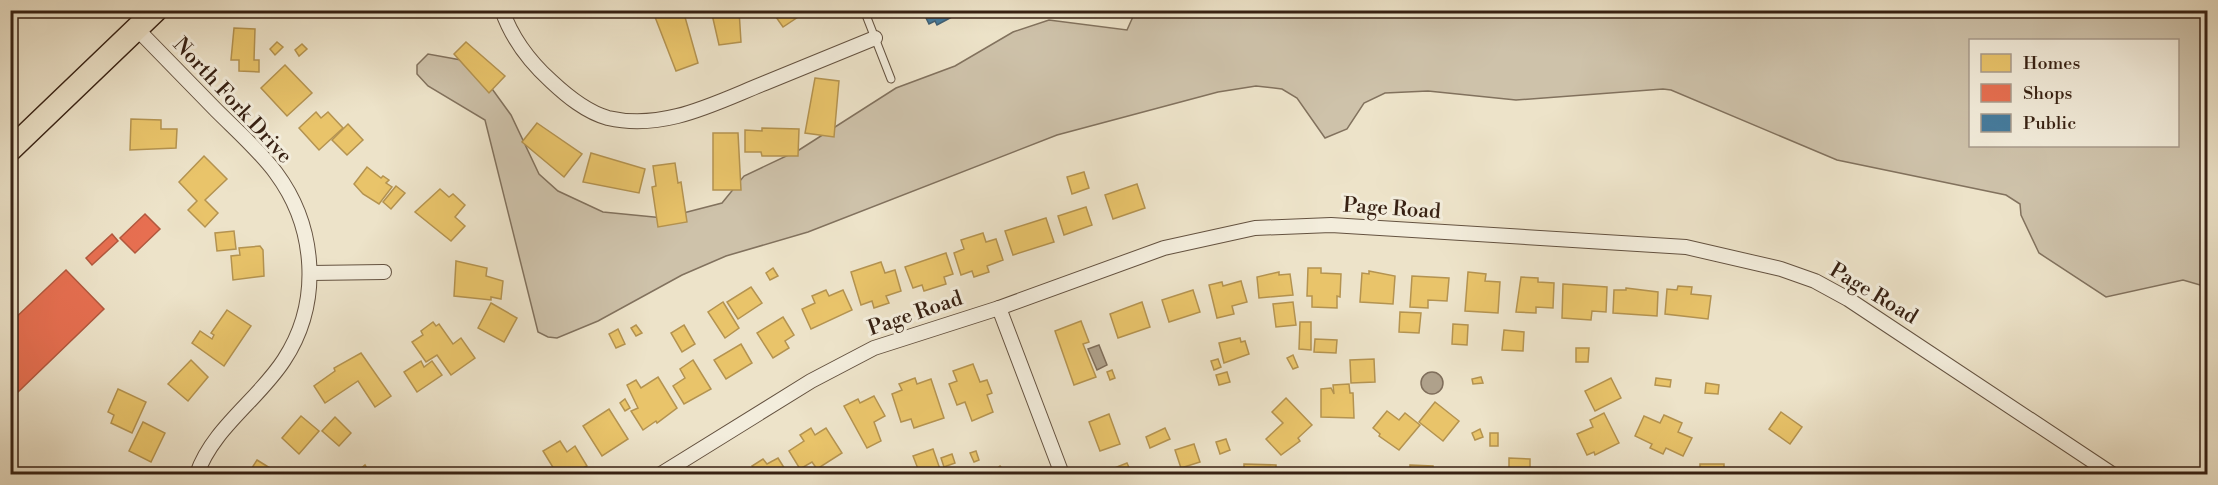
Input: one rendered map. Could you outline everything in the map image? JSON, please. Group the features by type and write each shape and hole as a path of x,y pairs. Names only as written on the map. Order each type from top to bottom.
{"main road":[{"path":"10,150 156,10"}],"street":[{"path":"502,10 508,28 525,54 566,95 606,117 627,121 648,122 699,110 875,38"},
{"name":"North Fork Drive","path":"137,29 276,173 300,219 309,247 311,273 305,315 286,358 269,382 229,424 197,474"},
{"name":"Page Road","path":"661,474 842,363 873,348 999,308 1164,248 1255,228 1331,225 1686,248 1746,259 1823,285 1884,321 2112,474"},
{"path":"311,273 384,272"},
{"path":"999,308 1062,474"}],"lane":[{"path":"864,10 891,79"}],"shaded area":[{"path":"1136,10 2207,11 2207,287 2183,280 2106,297 2039,253 2021,215 2020,204 2006,195 1837,160 1671,90 1516,100 1428,91 1385,93 1364,103 1347,129 1325,138 1297,98 1282,89 1256,86 1218,92 1057,135 808,232 726,256 682,275 598,321 557,338 548,337 538,332 485,120 428,86 417,74 417,65 428,54 461,60 490,86 511,115 539,174 558,191 603,212 664,218 722,203 744,176 799,150 896,88 955,66 1013,32 1049,20 1127,30"},
{"path":"1099,345 1107,365 1097,370 1088,349"},
{"path":"1432,372 1440,375 1443,383 1440,391 1432,394 1424,391 1421,383 1424,375"}],"building: Homes":[{"path":"675,10 683,10 698,63 676,71 655,17"},
{"path":"711,10 739,10 741,42 719,45"},
{"path":"771,10 798,10 801,15 783,27"},
{"path":"234,28 255,29 254,60 259,60 259,72 239,71 239,60 231,60"},
{"path":"277,42 283,47 275,55 270,49"},
{"path":"466,42 505,76 489,93 454,54"},
{"path":"302,44 307,49 299,56 295,50"},
{"path":"285,65 312,93 287,116 261,88"},
{"path":"815,78 839,81 834,137 805,133"},
{"path":"316,112 321,118 328,112 343,128 319,150 299,128"},
{"path":"131,119 161,120 161,129 177,129 176,148 130,150"},
{"path":"537,123 582,154 564,177 522,142"},
{"path":"348,124 363,140 347,155 332,140"},
{"path":"762,128 799,129 798,156 762,156 761,152 745,152 745,130 762,131"},
{"path":"713,133 738,133 741,190 713,190"},
{"path":"591,153 645,169 639,193 583,182"},
{"path":"204,156 227,179 205,200 218,213 205,227 188,210 197,201 179,182"},
{"path":"675,163 678,183 681,182 687,222 658,227 652,187 656,186 653,166"},
{"path":"367,167 381,178 383,176 389,180 386,183 392,187 379,204 363,194 354,184"},
{"path":"1084,172 1089,188 1072,194 1067,177"},
{"path":"1137,184 1145,208 1113,219 1105,195"},
{"path":"396,186 405,193 391,209 383,202"},
{"path":"440,189 449,197 453,194 465,205 455,217 465,226 451,241 415,212"},
{"path":"1086,207 1092,225 1064,235 1058,216"},
{"path":"1046,218 1054,242 1013,255 1005,231"},
{"path":"234,231 236,249 217,251 215,233"},
{"path":"983,233 986,242 996,239 1003,260 987,266 989,272 974,277 972,271 961,275 954,253 964,249 961,240"},
{"path":"260,246 263,250 264,276 233,280 231,256 240,255 239,248"},
{"path":"946,253 953,274 944,277 946,284 924,291 922,285 913,288 905,267"},
{"path":"456,261 487,268 486,276 503,281 501,299 454,296"},
{"path":"881,262 885,273 895,270 901,291 886,296 889,303 874,308 872,301 861,305 851,272"},
{"path":"773,268 778,276 770,280 766,273"},
{"path":"1308,268 1321,268 1321,273 1341,274 1337,308 1312,307 1312,296 1307,296"},
{"path":"1369,271 1395,276 1393,304 1360,302 1362,273 1369,274"},
{"path":"1279,272 1279,275 1290,274 1293,295 1259,298 1257,277"},
{"path":"1468,272 1486,274 1485,281 1500,282 1498,313 1465,311"},
{"path":"1412,276 1449,278 1447,301 1428,300 1428,308 1410,307"},
{"path":"1521,277 1538,278 1538,282 1554,283 1553,308 1536,307 1536,313 1516,312"},
{"path":"1241,281 1247,302 1232,306 1234,314 1217,318 1209,285 1222,282 1223,286"},
{"path":"1563,284 1607,287 1606,312 1592,311 1591,320 1562,318"},
{"path":"1678,286 1692,287 1691,294 1711,296 1708,319 1665,314 1667,289 1677,290"},
{"path":"751,287 762,303 738,319 727,302"},
{"path":"1626,288 1658,292 1657,316 1613,313 1614,290 1626,290"},
{"path":"826,290 829,296 843,290 852,310 811,329 802,309 815,303 812,296"},
{"path":"1193,290 1200,312 1169,322 1162,300"},
{"path":"723,302 739,328 725,338 708,312"},
{"path":"1142,302 1150,327 1118,338 1110,314"},
{"path":"1293,302 1296,325 1276,327 1273,304"},
{"path":"491,303 517,318 504,342 478,328"},
{"path":"227,310 251,326 224,366 192,343 200,331 212,339 214,335 211,333"},
{"path":"1400,312 1421,313 1419,333 1399,332"},
{"path":"783,317 794,335 785,341 789,348 773,358 757,333"},
{"path":"1081,321 1089,342 1083,344 1096,377 1074,385 1055,331"},
{"path":"433,322 436,326 439,324 453,344 461,338 475,358 451,375 437,355 426,362 412,342 423,335 421,331"},
{"path":"1300,322 1311,322 1311,350 1299,349"},
{"path":"1453,324 1468,325 1467,345 1452,344"},
{"path":"636,325 642,333 636,336 631,328"},
{"path":"684,325 695,344 682,352 671,333"},
{"path":"618,329 625,344 616,348 609,334"},
{"path":"1504,330 1524,332 1523,351 1502,350"},
{"path":"1240,338 1241,342 1245,341 1249,354 1224,363 1219,343"},
{"path":"1315,339 1337,340 1336,353 1314,352"},
{"path":"741,344 752,363 726,379 714,360"},
{"path":"1576,348 1589,348 1588,362 1576,362"},
{"path":"361,353 391,396 375,407 358,381 325,403 314,386 335,371 334,368"},
{"path":"1293,355 1298,367 1293,369 1287,358"},
{"path":"1218,359 1221,367 1214,370 1211,361"},
{"path":"1374,359 1375,382 1351,383 1350,360"},
{"path":"191,360 208,377 188,401 168,384"},
{"path":"693,360 711,389 684,404 673,386 685,378 680,369"},
{"path":"421,361 424,367 432,361 442,375 417,392 404,372"},
{"path":"973,364 980,382 987,380 992,393 987,395 993,412 972,421 965,402 957,405 949,384 957,381 953,371"},
{"path":"1112,370 1115,378 1110,380 1107,372"},
{"path":"1227,372 1230,382 1219,385 1216,375"},
{"path":"658,377 677,408 643,430 631,411 638,408 627,385 636,380 641,388"},
{"path":"1481,377 1483,383 1473,384 1472,379"},
{"path":"915,378 917,384 931,379 944,418 914,428 911,419 901,422 892,394 902,390 899,384"},
{"path":"1611,378 1621,398 1595,411 1585,391"},
{"path":"1656,378 1671,380 1670,387 1655,385"},
{"path":"1706,383 1719,385 1718,394 1705,393"},
{"path":"1349,384 1350,393 1353,393 1354,418 1321,417 1321,389 1331,388 1334,394 1333,385"},
{"path":"118,389 146,402 132,433 111,423 114,415 108,412"},
{"path":"874,396 885,416 874,422 881,441 867,448 844,406 858,399 860,403"},
{"path":"1286,398 1312,425 1298,438 1300,441 1281,455 1266,439 1283,423 1272,412"},
{"path":"625,399 630,408 625,411 620,403"},
{"path":"1435,402 1459,421 1443,441 1419,422"},
{"path":"609,409 628,439 602,456 583,426"},
{"path":"1387,411 1399,420 1405,413 1420,425 1399,450 1379,436 1380,434 1373,428"},
{"path":"1781,412 1802,427 1790,444 1769,429"},
{"path":"1604,413 1619,443 1595,455 1594,452 1587,455 1577,434 1593,427 1590,420"},
{"path":"1109,414 1120,444 1100,451 1089,422"},
{"path":"1664,415 1682,423 1678,432 1692,438 1683,456 1666,448 1663,454 1650,448 1652,444 1635,436 1644,416 1660,423"},
{"path":"301,416 319,431 299,454 282,438"},
{"path":"335,417 351,433 339,446 322,431"},
{"path":"143,422 165,433 151,462 129,451"},
{"path":"811,428 815,435 826,428 842,453 817,469 812,462 800,469 789,451 804,441 800,435"},
{"path":"1165,428 1170,439 1150,448 1146,437"},
{"path":"1480,429 1483,437 1475,440 1472,433"},
{"path":"1490,433 1498,433 1498,446 1490,446"},
{"path":"1226,439 1230,450 1220,454 1216,442"},
{"path":"560,441 567,452 575,446 587,466 572,474 557,474 543,451"},
{"path":"1194,444 1200,462 1181,468 1175,450"},
{"path":"933,449 941,472 920,474 913,456"},
{"path":"976,451 979,460 974,462 970,453"},
{"path":"952,454 955,463 944,467 941,458"},
{"path":"778,458 788,474 751,474 756,472 752,466 763,459 767,464"},
{"path":"1509,458 1530,459 1530,474 1509,474"},
{"path":"257,460 278,473 248,474"},
{"path":"1127,463 1132,474 1108,474 1107,471"},
{"path":"1244,464 1276,465 1276,473 1284,474 1244,474"},
{"path":"1700,464 1724,464 1724,474 1700,474"},
{"path":"365,465 368,470 362,474 358,471"},
{"path":"1410,465 1433,466 1433,474 1410,474"},
{"path":"1000,466 1006,473 1012,468 1017,474 991,474"},
{"path":"1563,473 1563,474 1538,474"}],"building: Shops":[{"path":"145,214 160,229 135,253 120,238"},
{"path":"112,234 118,241 92,265 86,258"},
{"path":"66,270 104,309 17,393 10,386 10,323"},
{"path":"10,386 17,393 10,399"}],"building: Public":[{"path":"922,10 965,10 937,25 935,21 929,24"}]}
